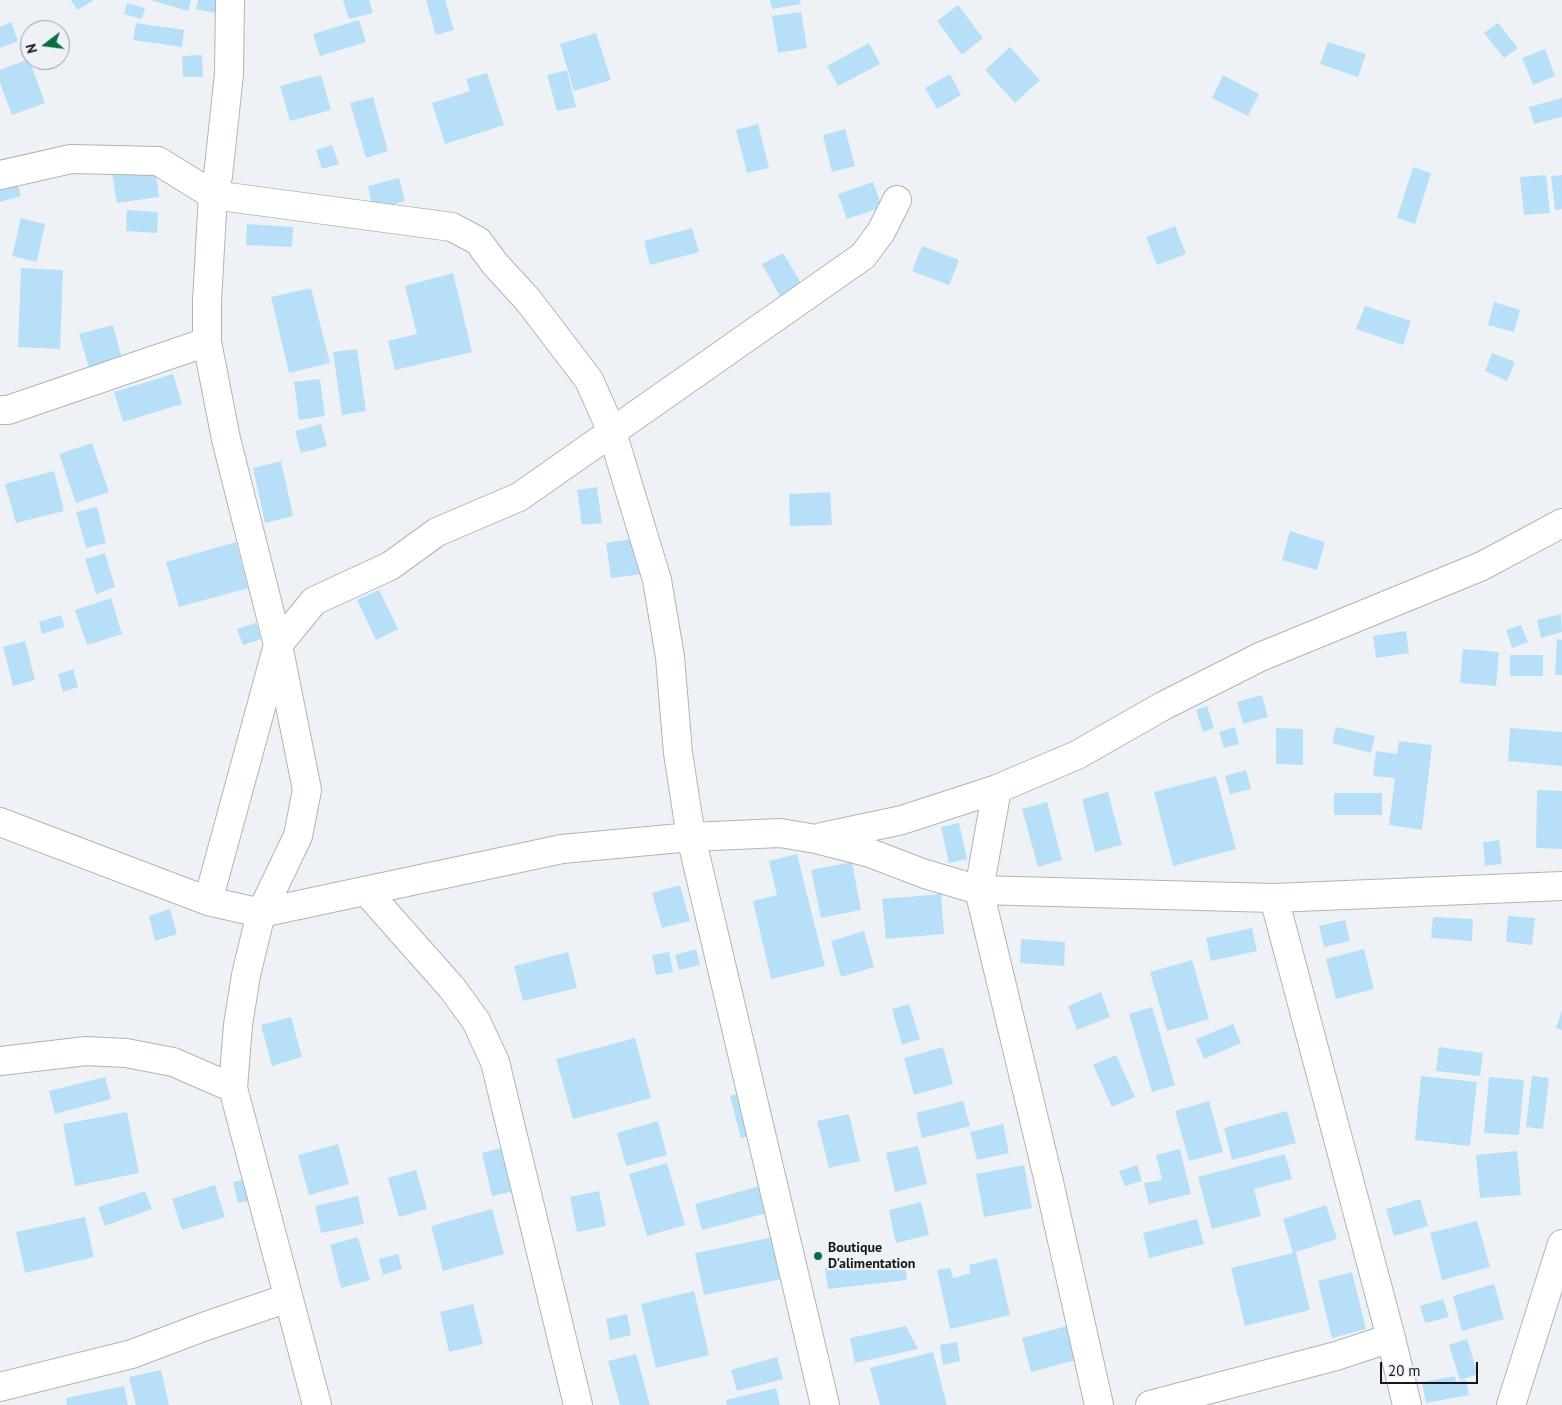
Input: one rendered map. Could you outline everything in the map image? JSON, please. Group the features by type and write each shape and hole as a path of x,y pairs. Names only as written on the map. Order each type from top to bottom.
{"street":[{"path":"230,0 229,74 218,176 213,195 207,301 207,342 226,438 278,645 306,790 298,836 261,913 245,983 238,1025 233,1088 317,1405"},
{"path":"0,176 71,159 158,161 213,195 452,226 478,241 495,264 528,300 589,380 612,432 657,580 670,658 678,754 691,837 825,1405"},
{"path":"208,901 278,645 314,601 390,566 437,532 519,497 863,256 881,232 896,200"},
{"path":"0,410 8,410 207,342"},
{"path":"816,838 902,820 997,789 1077,755 1163,706 1260,657 1482,566 1562,523"},
{"path":"997,789 979,890 1049,1182 1099,1405"},
{"path":"0,822 208,901 261,913 562,849 691,837 780,833 816,838 870,853 925,874 979,890 1274,898 1562,886"},
{"path":"366,891 452,988 476,1021 495,1062 578,1405"},
{"path":"1274,898 1391,1338 1407,1405"},
{"path":"0,1061 86,1051 126,1053 173,1062 233,1088"},
{"path":"1511,1405 1562,1244"},
{"path":"0,1387 132,1354 288,1298"},
{"path":"1150,1405 1336,1356 1391,1338"}],"building":[{"path":"71,0 94,0 77,10"},
{"path":"150,0 191,0 188,11"},
{"path":"198,0 217,0 215,13 196,9"},
{"path":"343,0 369,0 373,13 349,19"},
{"path":"426,0 445,0 454,30 436,35"},
{"path":"770,0 800,0 801,4 772,9"},
{"path":"127,3 145,8 142,19 124,14"},
{"path":"958,5 983,38 962,55 937,21"},
{"path":"801,12 807,48 778,53 772,16"},
{"path":"359,20 366,42 320,56 313,34"},
{"path":"11,22 18,41 0,48 0,27"},
{"path":"136,23 184,30 182,47 133,40"},
{"path":"1498,23 1518,48 1504,58 1484,33"},
{"path":"596,33 611,80 574,91 560,44"},
{"path":"1328,42 1366,54 1358,77 1320,64"},
{"path":"869,43 880,64 838,86 827,66"},
{"path":"1010,47 1040,80 1015,103 985,70"},
{"path":"1545,49 1555,76 1533,85 1522,58"},
{"path":"202,55 203,77 183,77 182,56"},
{"path":"20,62 20,70 33,70 45,103 12,115 0,83 0,70"},
{"path":"567,70 576,107 557,111 547,75"},
{"path":"487,73 504,125 445,144 432,103 470,91 466,79"},
{"path":"950,74 961,95 937,109 925,88"},
{"path":"321,75 331,110 290,121 280,86"},
{"path":"1223,75 1259,94 1248,116 1212,98"},
{"path":"373,97 388,151 366,158 350,103"},
{"path":"1562,98 1562,117 1534,124 1529,107"},
{"path":"758,124 769,168 747,173 736,130"},
{"path":"845,129 855,166 832,172 823,135"},
{"path":"332,145 339,164 322,169 316,150"},
{"path":"12,165 21,196 0,202 0,169"},
{"path":"155,167 159,197 117,203 112,173"},
{"path":"1413,167 1431,173 1415,224 1397,218"},
{"path":"1546,175 1550,213 1524,215 1520,177"},
{"path":"1562,175 1562,209 1555,210 1551,176"},
{"path":"399,178 405,201 373,210 368,186"},
{"path":"873,182 882,207 847,219 838,194"},
{"path":"127,210 158,212 157,233 126,231"},
{"path":"21,218 45,224 37,262 12,256"},
{"path":"247,224 293,227 292,247 246,245"},
{"path":"1175,226 1186,254 1157,265 1146,237"},
{"path":"692,228 699,252 650,265 644,241"},
{"path":"922,246 959,260 949,285 912,271"},
{"path":"783,253 805,290 783,302 762,264"},
{"path":"21,268 63,270 60,349 18,347"},
{"path":"453,273 472,352 395,370 388,341 417,334 405,286"},
{"path":"311,288 330,363 289,373 271,297"},
{"path":"1494,302 1520,310 1514,332 1488,325"},
{"path":"1365,306 1411,321 1403,345 1356,329"},
{"path":"113,325 122,359 89,368 79,334"},
{"path":"357,349 366,411 342,415 333,352"},
{"path":"1492,353 1515,362 1507,381 1485,371"},
{"path":"173,374 182,404 123,422 114,392"},
{"path":"320,379 325,416 299,420 294,382"},
{"path":"321,424 327,446 301,453 295,431"},
{"path":"92,443 109,492 76,503 59,454"},
{"path":"281,461 293,516 265,523 253,468"},
{"path":"54,471 64,511 16,523 5,484"},
{"path":"597,487 602,523 582,525 577,490"},
{"path":"830,492 832,525 790,526 789,494"},
{"path":"97,507 106,543 86,548 76,512"},
{"path":"1290,531 1325,542 1317,570 1282,560"},
{"path":"638,538 643,574 611,578 606,543"},
{"path":"236,542 248,588 179,607 166,562"},
{"path":"105,553 115,587 96,594 85,559"},
{"path":"379,590 398,629 376,640 357,600"},
{"path":"111,598 122,634 87,645 75,610"},
{"path":"1561,614 1562,632 1541,638 1537,620"},
{"path":"61,615 65,627 42,634 39,622"},
{"path":"256,623 261,639 243,645 237,629"},
{"path":"1521,625 1528,642 1512,648 1506,630"},
{"path":"1406,631 1409,653 1376,658 1373,636"},
{"path":"1557,639 1562,640 1562,675 1555,675"},
{"path":"25,641 35,680 13,686 3,647"},
{"path":"1463,649 1499,652 1496,686 1460,683"},
{"path":"1510,655 1543,655 1543,676 1510,676"},
{"path":"73,669 78,687 63,692 58,674"},
{"path":"1262,695 1268,717 1243,724 1237,702"},
{"path":"1207,706 1214,728 1203,732 1196,710"},
{"path":"1235,727 1239,744 1224,748 1219,732"},
{"path":"1336,727 1375,736 1371,753 1332,743"},
{"path":"1276,728 1303,729 1303,765 1276,764"},
{"path":"1510,728 1562,732 1562,766 1508,761"},
{"path":"1399,741 1432,745 1422,830 1389,825 1395,778 1373,776 1376,751 1397,754"},
{"path":"1246,770 1251,789 1230,794 1225,776"},
{"path":"1216,776 1236,849 1173,866 1154,792"},
{"path":"1537,790 1562,791 1562,849 1536,848"},
{"path":"1108,792 1122,845 1095,852 1082,799"},
{"path":"1334,793 1382,793 1382,815 1334,815"},
{"path":"1047,802 1062,860 1038,867 1022,809"},
{"path":"959,823 967,859 949,863 941,827"},
{"path":"1499,840 1502,864 1485,866 1483,842"},
{"path":"797,854 825,966 771,979 753,901 777,895 769,861"},
{"path":"852,862 861,910 821,918 811,870"},
{"path":"680,885 690,921 662,928 652,893"},
{"path":"941,894 944,934 886,939 882,899"},
{"path":"170,909 177,934 155,941 149,916"},
{"path":"1508,916 1535,918 1532,945 1506,942"},
{"path":"1433,917 1473,919 1472,941 1431,938"},
{"path":"1345,920 1350,941 1324,947 1319,926"},
{"path":"1252,928 1257,951 1211,961 1206,938"},
{"path":"864,931 874,967 841,977 831,941"},
{"path":"1021,939 1065,942 1064,966 1020,963"},
{"path":"696,949 700,965 679,970 675,955"},
{"path":"1364,949 1374,989 1336,999 1326,959"},
{"path":"568,952 577,988 523,1001 514,966"},
{"path":"669,952 673,972 656,975 652,955"},
{"path":"1192,960 1209,1019 1167,1031 1150,972"},
{"path":"1101,992 1110,1017 1077,1030 1068,1006"},
{"path":"909,1004 920,1039 902,1045 892,1009"},
{"path":"1152,1007 1175,1085 1152,1092 1129,1014"},
{"path":"1562,1010 1562,1030 1556,1028"},
{"path":"291,1017 302,1057 272,1066 261,1025"},
{"path":"1233,1024 1241,1043 1204,1059 1196,1039"},
{"path":"635,1038 651,1098 573,1119 556,1059"},
{"path":"943,1047 953,1084 914,1095 904,1058"},
{"path":"1439,1047 1483,1053 1480,1076 1436,1071"},
{"path":"1116,1055 1135,1097 1112,1107 1093,1065"},
{"path":"1421,1076 1477,1082 1470,1146 1415,1140"},
{"path":"1532,1076 1549,1078 1543,1129 1526,1127"},
{"path":"105,1077 111,1099 55,1114 49,1091"},
{"path":"1489,1077 1524,1080 1519,1135 1484,1133"},
{"path":"745,1092 755,1135 741,1138 730,1096"},
{"path":"963,1101 970,1126 922,1138 916,1113"},
{"path":"1209,1101 1223,1152 1189,1161 1175,1111"},
{"path":"1287,1111 1296,1143 1232,1160 1224,1128"},
{"path":"127,1112 139,1173 75,1186 63,1124"},
{"path":"849,1114 860,1161 829,1168 817,1121"},
{"path":"658,1121 667,1155 626,1166 617,1133"},
{"path":"1003,1124 1009,1153 977,1160 970,1132"},
{"path":"338,1144 349,1184 309,1195 298,1155"},
{"path":"509,1146 519,1190 492,1196 482,1153"},
{"path":"918,1146 927,1184 895,1192 886,1153"},
{"path":"1180,1149 1191,1194 1149,1204 1144,1183 1162,1180 1156,1155"},
{"path":"1517,1151 1521,1195 1480,1198 1476,1155"},
{"path":"1285,1154 1292,1179 1254,1189 1261,1216 1212,1229 1198,1177"},
{"path":"667,1163 685,1225 647,1236 629,1174"},
{"path":"1024,1165 1032,1208 984,1217 976,1174"},
{"path":"1137,1165 1142,1181 1125,1186 1119,1171"},
{"path":"416,1170 427,1209 399,1217 388,1178"},
{"path":"252,1177 257,1199 238,1203 233,1182"},
{"path":"215,1185 225,1217 182,1230 172,1199"},
{"path":"764,1185 771,1212 702,1230 695,1204"},
{"path":"145,1191 152,1209 105,1226 98,1207"},
{"path":"599,1191 606,1226 577,1232 570,1197"},
{"path":"358,1196 364,1224 321,1233 315,1206"},
{"path":"1420,1199 1428,1226 1394,1236 1386,1209"},
{"path":"921,1202 929,1235 896,1243 889,1210"},
{"path":"1326,1205 1337,1239 1296,1252 1310,1310 1245,1326 1231,1268 1293,1253 1283,1219"},
{"path":"492,1209 504,1254 443,1271 431,1226"},
{"path":"85,1217 94,1257 25,1273 16,1232"},
{"path":"1197,1219 1204,1244 1149,1258 1143,1233"},
{"path":"1477,1221 1490,1267 1442,1280 1430,1233"},
{"path":"779,1236 787,1278 704,1295 695,1253"},
{"path":"358,1237 370,1280 341,1288 330,1245"},
{"path":"398,1254 402,1269 383,1275 379,1259"},
{"path":"997,1258 1010,1315 950,1329 937,1270 950,1268 953,1278 971,1273 969,1265"},
{"path":"904,1259 907,1280 828,1289 825,1268"},
{"path":"1352,1272 1366,1329 1332,1338 1318,1281"},
{"path":"1494,1284 1504,1319 1462,1331 1453,1296"},
{"path":"694,1291 709,1355 656,1368 641,1304"},
{"path":"1443,1299 1449,1317 1425,1323 1420,1306"},
{"path":"473,1304 483,1344 449,1352 440,1312"},
{"path":"627,1314 631,1335 610,1340 606,1319"},
{"path":"906,1326 918,1349 855,1363 850,1338"},
{"path":"1067,1326 1076,1360 1031,1372 1022,1338"},
{"path":"1467,1339 1478,1374 1460,1380 1449,1345"},
{"path":"957,1342 960,1361 943,1365 940,1345"},
{"path":"933,1352 947,1405 880,1405 870,1368"},
{"path":"636,1354 650,1405 620,1405 608,1361"},
{"path":"777,1357 783,1379 737,1391 731,1370"},
{"path":"161,1370 169,1405 136,1405 129,1377"},
{"path":"1455,1376 1456,1382 1466,1380 1469,1395 1426,1403 1422,1382"},
{"path":"124,1386 128,1405 67,1405 66,1398"},
{"path":"776,1388 780,1405 727,1405 726,1400"}],"place":[{"name":"Boutique D'alimentation","path":"818,1256"}]}
